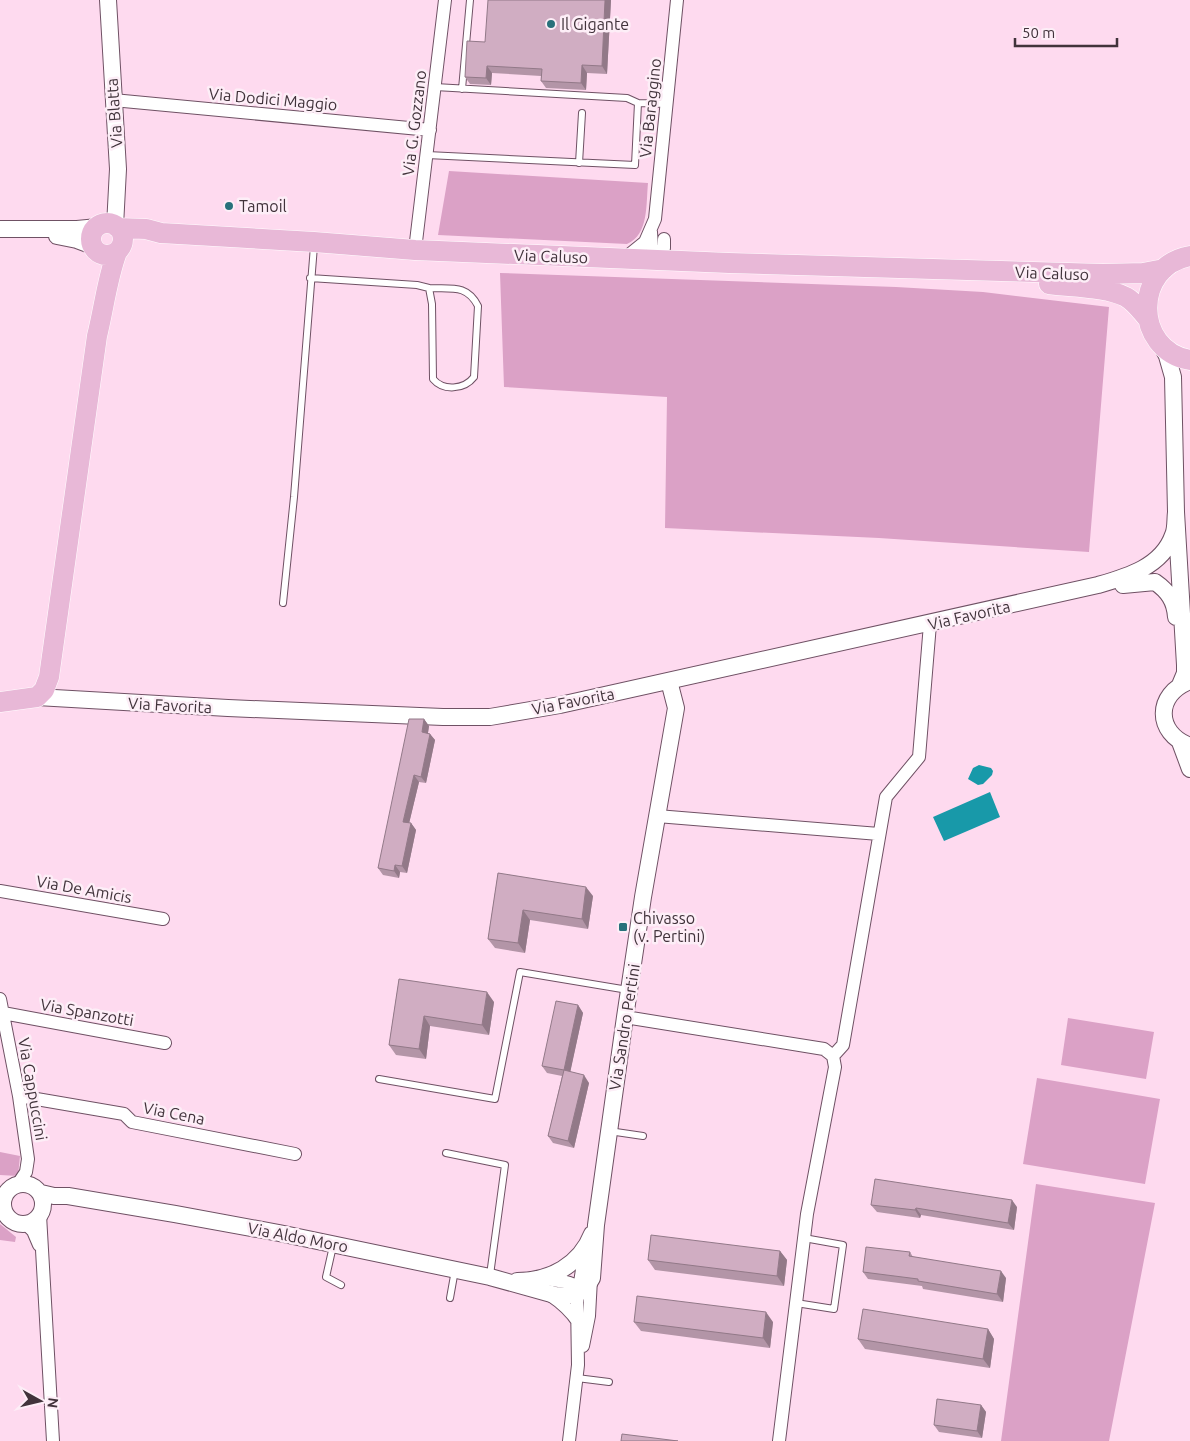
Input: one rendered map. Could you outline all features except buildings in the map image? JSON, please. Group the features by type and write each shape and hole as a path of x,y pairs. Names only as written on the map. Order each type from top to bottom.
{"main road":[{"name":"Via Caluso","path":"104,235 146,229 161,233 415,250 682,261 1103,274 1143,273 1164,269"},
{"name":"Via Caluso","path":"119,250 133,241 161,233"},
{"path":"104,235 104,255 119,250"},
{"path":"97,336 95,315 98,262 104,235"},
{"path":"0,702 38,697 44,690 50,677 97,336 111,267 119,250"},
{"path":"1189,255 1175,261 1164,269 1152,285 1146,307 1152,331 1161,344 1170,352 1190,360"},
{"name":"Via Caluso","path":"941,269 1112,292 1125,296 1132,301 1148,319"}],"street":[{"name":"Via Blatta","path":"104,235 118,169 108,0"},
{"name":"Via G. Gozzano","path":"415,250 445,0"},
{"name":"Via Baraggino","path":"624,259 645,242 651,232 655,219 677,0"},
{"name":"Via Dodici Maggio","path":"113,100 430,130"},
{"path":"655,219 664,239 682,261"},
{"name":"Via Caluso","path":"7,229 104,235"},
{"path":"651,232 652,247 659,259"},
{"path":"659,259 664,248 664,239"},
{"path":"1161,344 1167,356 1172,377 1176,512 1186,665 1181,686 1166,702 1164,713 1166,725 1171,735 1185,744 1190,769"},
{"name":"Via Favorita","path":"38,697 238,708 443,717 490,717 560,705 1098,585 1138,572 1151,564 1166,549 1173,535 1176,512"},
{"name":"Via Favorita","path":"1098,585 1117,586 1136,582 1155,582 1164,588 1173,600 1181,686"},
{"path":"833,1056 843,1044 886,797 918,756 930,624"},
{"name":"Via Sandro Pertini","path":"584,1290 596,1225 608,1131 656,816 676,708 670,681"},
{"path":"656,816 879,834"},
{"name":"Via De Amicis","path":"0,891 163,919"},
{"name":"Via Cappuccini","path":"0,999 19,1096 28,1159 26,1172 10,1185"},
{"name":"Via Spanzotti","path":"3,1013 164,1043"},
{"path":"625,1018 824,1049 833,1056 835,1068 804,1238 795,1303 782,1441"},
{"name":"Via Cena","path":"19,1096 124,1114 132,1122 295,1154"},
{"path":"36,1217 13,1222 8,1217 1,1203 10,1185 31,1185 41,1193 43,1199 36,1217 37,1237 41,1251 53,1441"},
{"name":"Via Aldo Moro","path":"41,1193 175,1214 334,1244 456,1270 543,1285 568,1296 584,1290"},
{"name":"Via Aldo Moro","path":"36,1217 61,1204 90,1200"},
{"path":"578,1322 571,1311 543,1285 584,1250 596,1225"},
{"path":"578,1365 586,1332 584,1250"},
{"path":"569,1441 578,1365 578,1322 584,1290"}],"lane":[{"path":"462,89 470,0"},
{"path":"435,87 627,98 638,103 667,104"},
{"path":"427,156 634,165 638,103"},
{"path":"579,163 582,113"},
{"path":"283,603 294,497 314,242"},
{"path":"310,278 418,284 428,288 462,290 473,296 478,306 474,377 469,384 462,387 449,387 437,384 433,379 432,304 428,288"},
{"path":"379,1079 495,1099 520,972 629,990"},
{"path":"608,1131 643,1136"},
{"path":"446,1153 505,1164 497,1278"},
{"path":"795,1303 834,1309 844,1245 804,1238"},
{"path":"334,1244 326,1277 341,1285"},
{"path":"450,1298 456,1270"},
{"path":"577,1378 609,1382"}],"shaded area":[{"path":"449,171 648,183 643,226 634,240 627,244 438,235"},
{"path":"500,273 896,287 983,292 1109,307 1089,552 879,538 665,528 667,397 504,387"},
{"path":"1068,1018 1154,1032 1146,1079 1061,1065"},
{"path":"1037,1078 1160,1099 1145,1184 1023,1164"},
{"path":"0,1152 20,1156 18,1176 0,1175"},
{"path":"1036,1184 1155,1203 1109,1441 1001,1441"},
{"path":"0,1224 16,1237 15,1242 0,1240"}],"water":[{"path":"979,765 991,768 993,771 992,775 983,784 978,785 968,779 973,768"},
{"path":"990,792 1000,817 944,841 933,817"}],"place":[{"name":"Il Gigante","path":"551,24"},
{"name":"Tamoil","path":"229,206"},
{"name":"Chivasso (v. Pertini)","path":"623,927"}]}
